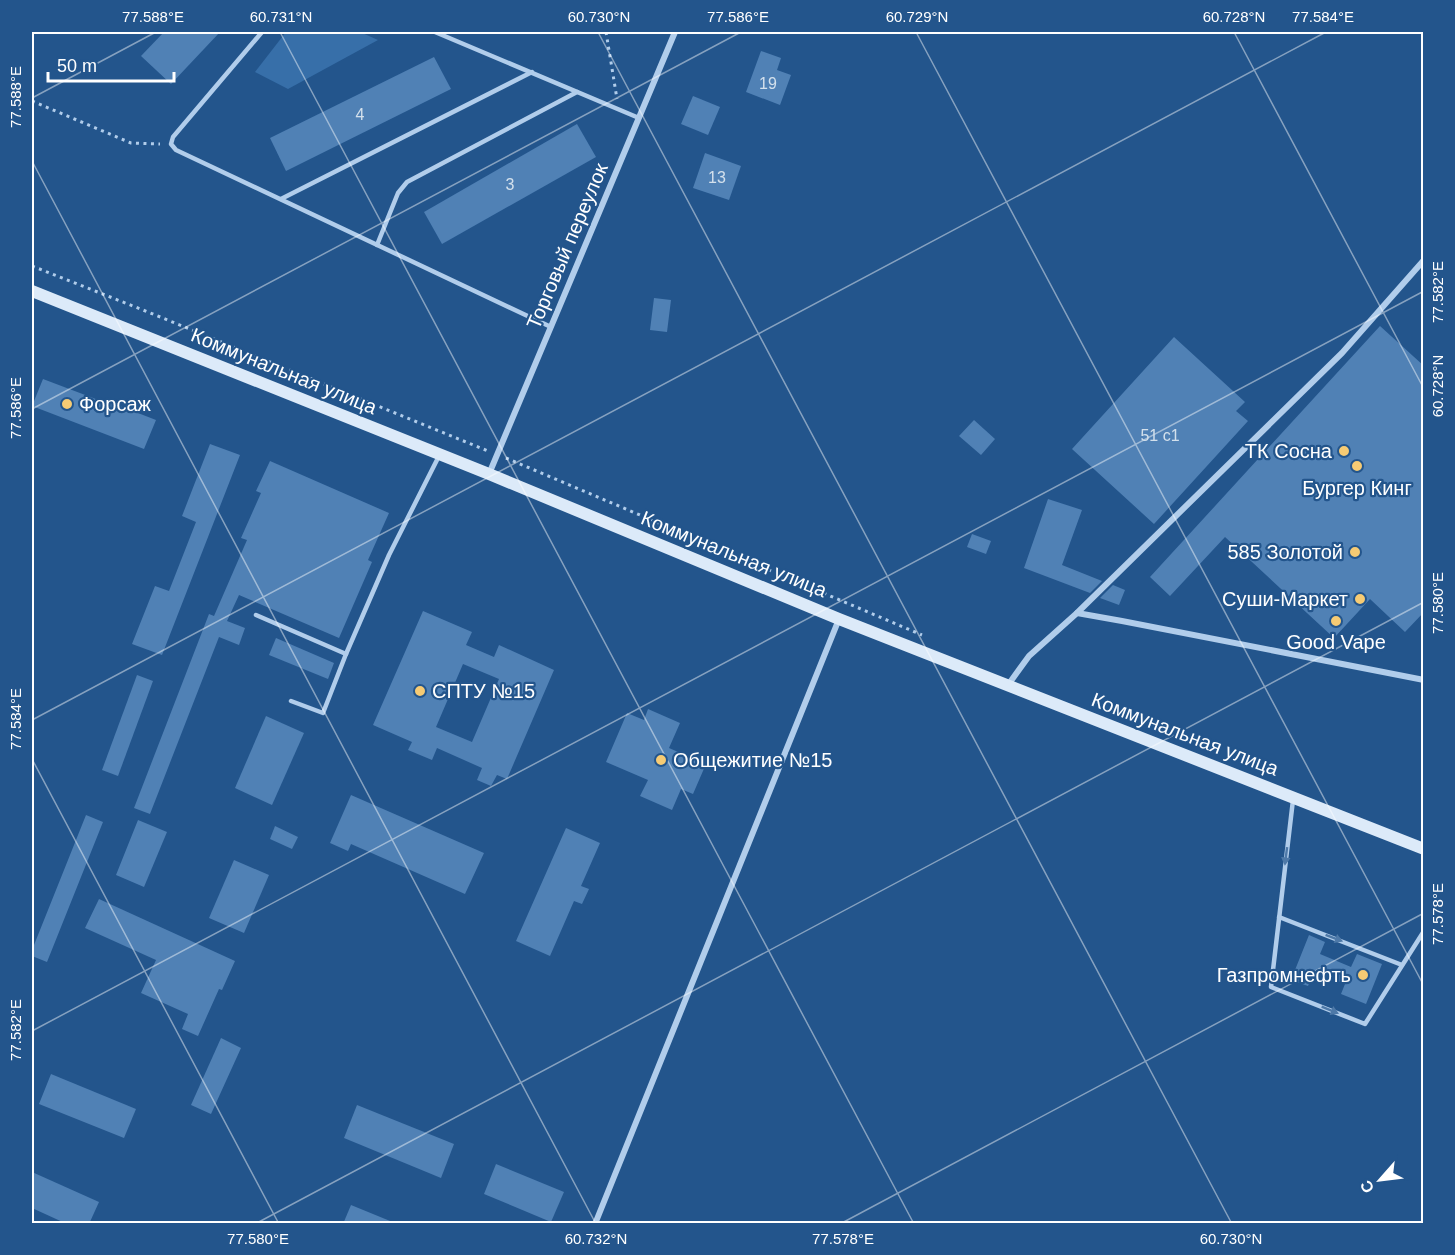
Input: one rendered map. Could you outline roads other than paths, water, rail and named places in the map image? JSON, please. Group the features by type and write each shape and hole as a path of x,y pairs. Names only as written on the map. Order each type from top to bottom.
{"main road":[{"name":"Коммунальная улица","path":"32,291 440,454 839,619 1424,849"}],"street":[{"name":"Торговый переулок","path":"489,474 675,32"},
{"path":"1008,686 1029,656 1077,613 1342,353 1424,260"},
{"path":"1077,613 1424,680"},
{"path":"595,1224 839,619"}],"lane":[{"path":"262,32 173,136 171,144 176,150 551,327"},
{"path":"435,32 639,118"},
{"path":"281,199 532,72"},
{"path":"377,245 398,193 407,182 577,92"},
{"path":"291,701 323,714 389,555 440,454"},
{"path":"256,615 346,654"},
{"path":"1293,798 1271,987 1365,1024 1424,931"},
{"path":"1279,917 1402,965"}],"place":[{"name":"Форсаж","path":"67,404"},
{"name":"ТК Сосна","path":"1344,451"},
{"name":"Бургер Кинг","path":"1357,466"},
{"name":"585 Золотой","path":"1355,552"},
{"name":"Суши-Маркет","path":"1360,599"},
{"name":"Good Vape","path":"1336,621"},
{"name":"СПТУ №15","path":"420,691"},
{"name":"Общежитие №15","path":"661,760"},
{"name":"Газпромнефть","path":"1363,975"}]}
